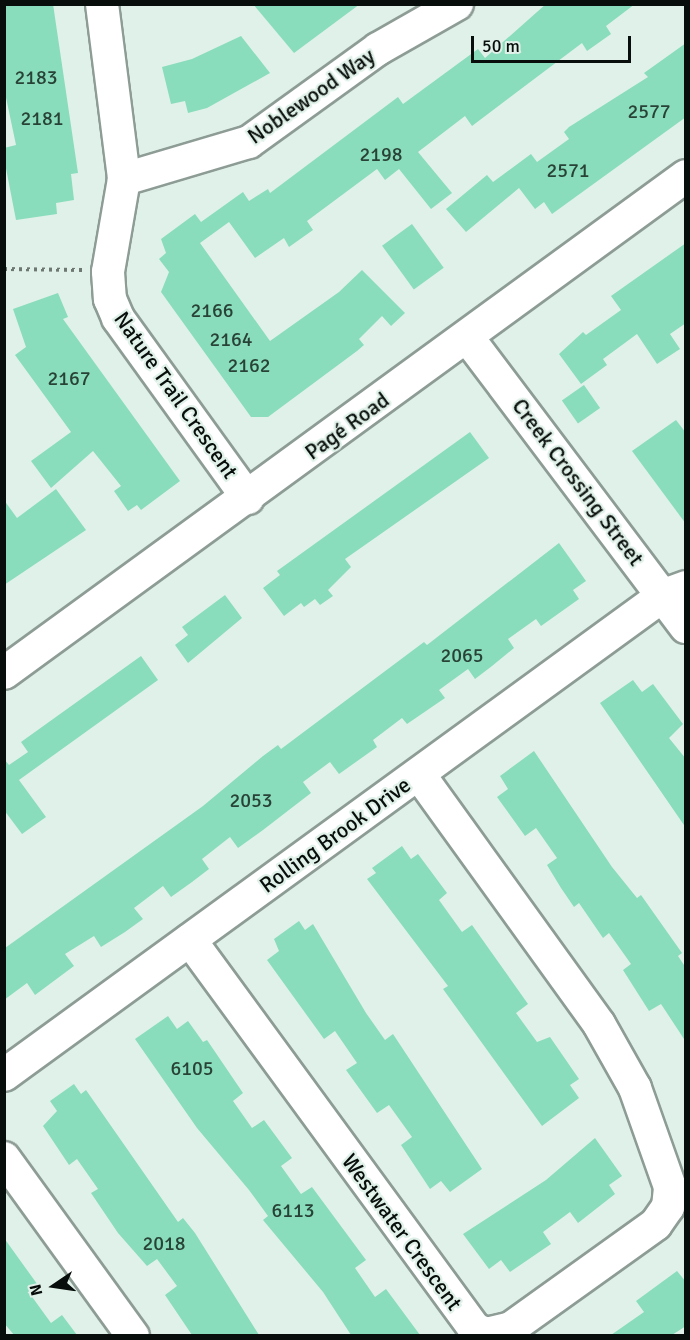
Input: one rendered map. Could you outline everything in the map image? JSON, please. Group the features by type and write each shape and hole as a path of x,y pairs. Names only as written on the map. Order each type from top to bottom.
{"street":[{"name":"Nature Trail Crescent","path":"102,4 123,138 124,179 108,272 118,318 248,498"},
{"name":"Noblewood Way","path":"124,179 249,142 378,49 457,4"},
{"name":"Pagé Road","path":"4,673 468,338 686,176"},
{"name":"Creek Crossing Street","path":"468,338 675,591 686,627"},
{"path":"675,591 686,563"},
{"name":"Rolling Brook Drive","path":"4,1074 675,591"},
{"name":"Westwater Crescent","path":"190,940 476,1329 486,1334 512,1328 656,1224 668,1207 669,1187 635,1088 599,1024 419,774"},
{"path":"4,1158 132,1335"}],"path":[{"path":"4,269 108,272"}],"building":[{"path":"4,4 53,4 78,173 71,174 74,200 56,203 57,214 16,220 4,158 4,148 16,145 4,88"},
{"path":"253,4 360,4 294,53"},
{"path":"546,4 635,4 606,26 611,34 587,51 582,43 472,126 465,116 418,152 452,193 431,209 399,169 385,180 377,169 307,221 313,230 289,247 284,238 255,258 229,222 200,243 270,341 339,292 362,270 405,313 391,326 382,316 359,339 364,345 357,351 268,417 251,417 161,292 169,272 159,259 166,253 161,239 195,214 201,222 243,192 249,201 268,189 270,193 398,97 403,104 478,49 485,58"},
{"path":"241,36 270,73 207,108 188,113 185,101 171,104 162,67 192,59"},
{"path":"686,43 686,117 552,214 544,202 535,209 519,188 466,232 446,209 487,175 493,182 531,154 537,162 569,139 564,132 569,127 648,77 644,73"},
{"path":"412,224 444,268 414,289 382,246"},
{"path":"686,243 686,323 670,334 680,349 657,364 637,334 603,359 607,365 581,384 559,354 583,332 586,335 621,310 611,296"},
{"path":"58,293 68,317 63,319 180,481 141,510 137,505 128,511 114,491 121,486 93,451 51,488 31,461 71,432 15,355 26,347 13,309"},
{"path":"584,385 600,408 578,423 562,400"},
{"path":"676,420 686,433 686,524 632,451"},
{"path":"470,432 489,458 345,559 351,567 328,590 333,596 320,605 315,599 304,607 301,603 284,616 263,588 280,575 277,571"},
{"path":"56,489 86,530 4,585 4,500 17,518"},
{"path":"559,543 586,581 573,590 579,599 541,626 536,619 508,639 514,648 492,666 475,679 468,669 439,690 445,698 407,724 402,718 373,740 377,747 339,774 330,762 303,782 311,793 263,830 238,848 230,837 202,859 209,869 192,882 171,897 163,886 134,908 143,919 125,932 101,947 94,936 65,954 74,966 35,995 27,983 4,1000 5,948 203,806 278,745 281,749 424,642 427,645"},
{"path":"225,595 242,618 188,663 175,645 188,635 182,627"},
{"path":"141,656 158,680 19,780 46,817 22,834 4,810 4,759 9,765 28,752 21,742"},
{"path":"633,680 642,692 653,684 683,724 669,738 686,759 686,828 600,703"},
{"path":"534,751 612,867 637,898 641,895 682,953 678,956 686,968 686,1042 661,1004 649,1011 623,970 631,964 609,933 603,938 579,903 574,907 547,865 557,858 536,828 525,836 497,797 508,789 500,776"},
{"path":"402,846 411,859 418,854 447,893 439,900 462,932 472,925 528,1004 516,1013 537,1042 550,1037 579,1079 570,1085 579,1098 542,1126 443,989 448,986 367,879 376,873 372,868"},
{"path":"299,921 305,930 313,924 366,1013 385,1040 393,1034 482,1169 450,1192 441,1181 430,1189 401,1145 412,1137 389,1105 377,1113 346,1070 357,1063 335,1031 324,1039 267,960 279,951 274,939"},
{"path":"168,1016 177,1029 188,1021 203,1042 207,1040 243,1093 233,1101 252,1128 264,1120 292,1158 281,1166 301,1194 312,1187 366,1260 355,1268 375,1297 386,1289 420,1335 351,1335 323,1292 263,1220 268,1216 197,1128 135,1039"},
{"path":"74,1084 81,1094 86,1090 178,1222 183,1218 195,1233 259,1335 192,1335 165,1295 177,1286 157,1259 147,1266 118,1233 91,1193 98,1189 77,1159 69,1165 43,1126 57,1111 50,1101"},
{"path":"595,1138 622,1176 609,1185 615,1194 578,1223 570,1212 543,1232 551,1244 510,1272 501,1260 489,1269 463,1234 546,1180"},
{"path":"4,1238 40,1288 30,1294 51,1323 62,1315 77,1335 14,1335 4,1323"},
{"path":"677,1271 686,1282 686,1326 672,1335 611,1335 644,1312 636,1301"}]}
